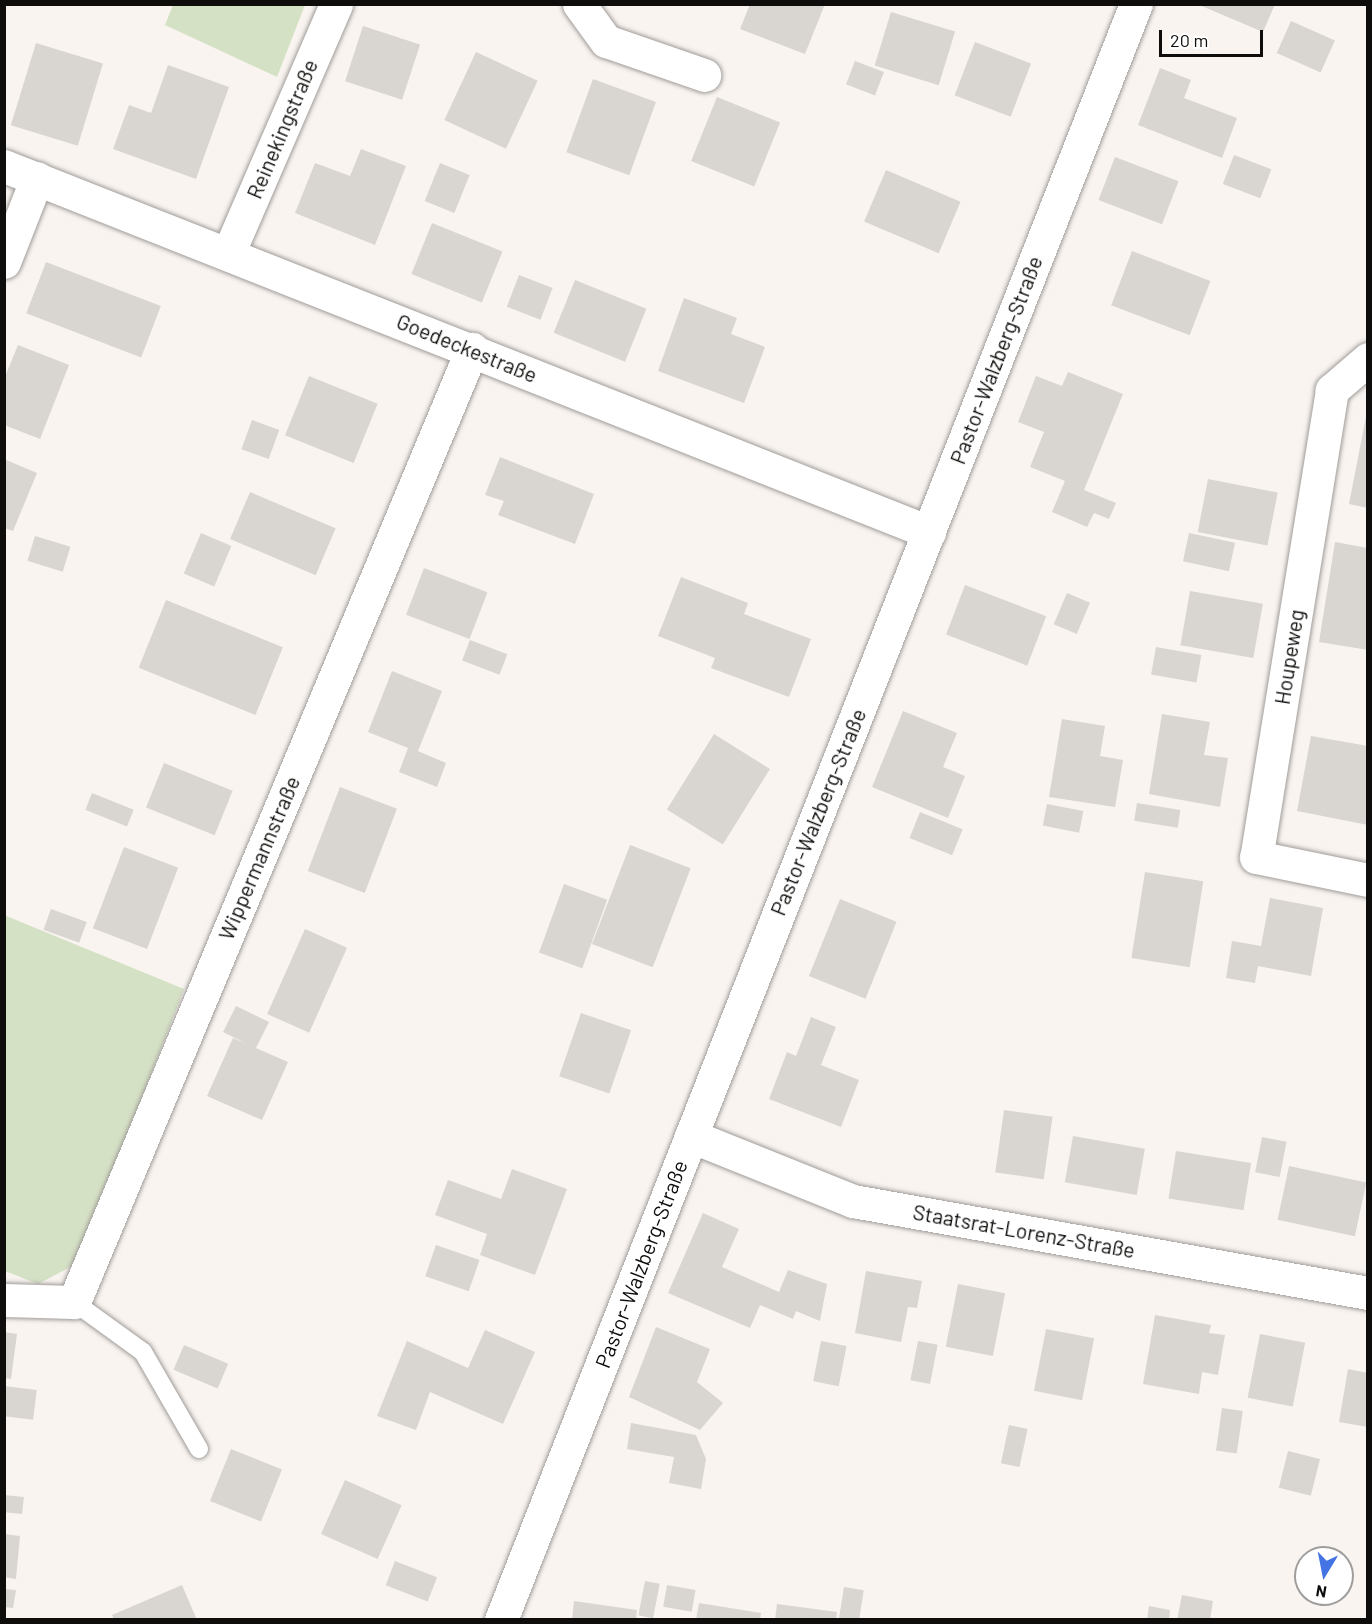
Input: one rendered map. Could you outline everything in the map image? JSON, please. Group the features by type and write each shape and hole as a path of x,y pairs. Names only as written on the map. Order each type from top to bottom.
{"street":[{"name":"Reinekingstraße","path":"228,254 336,4"},
{"path":"579,4 606,41 704,75"},
{"name":"Pastor-Walzberg-Straße","path":"501,1620 1136,4"},
{"name":"Goedeckestraße","path":"4,165 929,532"},
{"path":"4,262 37,178"},
{"name":"Wippermannstraße","path":"74,1302 472,349"},
{"name":"Houpeweg","path":"1368,359 1332,390 1256,857 1368,880"},
{"name":"Staatsrat-Lorenz-Straße","path":"691,1136 853,1201 1368,1293"},
{"path":"4,1299 74,1302"}],"lane":[{"path":"74,1302 143,1352 199,1449"}],"green space":[{"path":"173,4 305,5 277,77 165,25"},
{"path":"4,915 184,989 78,1263 38,1284 5,1271"}],"building":[{"path":"750,4 825,4 805,54 740,29"},
{"path":"1197,4 1275,4 1263,32"},
{"path":"891,12 955,32 939,85 875,66"},
{"path":"1291,21 1335,41 1321,72 1277,53"},
{"path":"363,26 420,45 402,100 345,81"},
{"path":"975,42 1031,64 1011,117 955,95"},
{"path":"36,43 103,63 78,146 11,125"},
{"path":"476,52 538,81 506,149 444,120"},
{"path":"855,61 884,72 875,95 846,84"},
{"path":"168,65 229,87 196,179 113,149 129,105 151,113"},
{"path":"1160,68 1191,80 1184,98 1237,118 1222,158 1138,125"},
{"path":"593,79 656,102 629,175 566,152"},
{"path":"717,97 780,122 754,186 691,161"},
{"path":"361,149 406,166 375,245 295,213 315,163 350,176"},
{"path":"1234,155 1271,169 1260,198 1223,184"},
{"path":"1115,157 1178,181 1162,224 1099,200"},
{"path":"440,163 470,175 454,213 425,201"},
{"path":"886,170 961,202 939,253 864,222"},
{"path":"432,223 502,251 482,302 411,274"},
{"path":"1132,251 1210,281 1190,335 1111,305"},
{"path":"46,262 161,306 141,357 26,313"},
{"path":"519,275 553,288 540,320 507,307"},
{"path":"575,280 646,309 625,362 554,333"},
{"path":"684,298 737,318 731,334 765,347 744,403 658,371"},
{"path":"18,345 69,365 40,439 4,425 4,379"},
{"path":"1068,372 1123,394 1084,490 1116,503 1109,519 1094,513 1087,527 1052,512 1065,481 1030,467 1044,432 1018,422 1036,376 1062,386"},
{"path":"309,376 378,404 354,463 285,435"},
{"path":"1368,406 1368,508 1349,504"},
{"path":"252,420 279,430 269,459 241,449"},
{"path":"500,457 594,494 575,544 498,515 504,501 485,495"},
{"path":"4,459 37,473 13,531 4,528"},
{"path":"1208,479 1278,493 1267,546 1198,532"},
{"path":"250,492 336,528 316,575 230,539"},
{"path":"201,533 231,546 214,586 184,574"},
{"path":"1189,533 1235,543 1229,571 1183,561"},
{"path":"35,536 70,547 63,572 27,561"},
{"path":"1335,542 1368,548 1368,650 1319,642"},
{"path":"424,568 487,592 470,639 406,615"},
{"path":"681,577 748,603 744,614 811,639 789,697 711,668 715,658 658,636"},
{"path":"965,585 1046,616 1027,666 946,634"},
{"path":"1190,591 1263,604 1253,658 1180,645"},
{"path":"1067,593 1090,603 1077,634 1054,624"},
{"path":"166,600 283,647 255,715 139,668"},
{"path":"470,640 507,654 499,675 462,661"},
{"path":"1156,647 1201,655 1196,683 1151,675"},
{"path":"392,671 442,691 418,751 446,763 437,787 399,772 408,748 368,732"},
{"path":"903,711 957,733 943,767 965,776 948,818 872,787"},
{"path":"1162,714 1210,722 1204,755 1228,758 1220,807 1149,794"},
{"path":"1062,719 1105,726 1100,756 1123,760 1115,807 1049,797"},
{"path":"714,734 770,769 723,844 667,809"},
{"path":"1311,736 1368,746 1368,825 1297,811"},
{"path":"164,763 233,791 215,835 146,808"},
{"path":"340,787 397,809 365,893 308,871"},
{"path":"92,793 134,810 127,827 85,810"},
{"path":"1137,803 1180,810 1178,828 1134,821"},
{"path":"1047,804 1083,811 1079,833 1043,826"},
{"path":"920,812 963,829 952,855 910,838"},
{"path":"630,845 691,868 653,967 592,944"},
{"path":"124,847 178,868 147,949 93,928"},
{"path":"1145,872 1203,881 1190,967 1131,958"},
{"path":"564,884 607,900 582,968 539,953"},
{"path":"1270,898 1323,908 1311,976 1258,966 1255,983 1226,978 1232,941 1261,946"},
{"path":"840,899 897,922 865,999 809,976"},
{"path":"51,909 87,922 79,943 43,930"},
{"path":"305,929 347,948 309,1033 267,1014"},
{"path":"236,1006 269,1022 256,1048 288,1062 262,1120 207,1096 233,1038 247,1044 223,1032"},
{"path":"581,1013 631,1030 609,1094 559,1076"},
{"path":"811,1017 836,1027 821,1065 859,1080 841,1127 769,1099 787,1052 796,1056"},
{"path":"1004,1110 1053,1117 1044,1179 995,1172"},
{"path":"1073,1136 1145,1149 1137,1195 1065,1182"},
{"path":"1262,1137 1287,1142 1280,1177 1255,1172"},
{"path":"1176,1151 1251,1163 1244,1210 1168,1198"},
{"path":"1289,1166 1366,1182 1355,1236 1278,1220"},
{"path":"512,1169 567,1189 535,1275 480,1255 487,1234 435,1215 448,1180 501,1199"},
{"path":"703,1213 739,1229 722,1267 779,1292 788,1270 827,1284 820,1321 796,1311 793,1319 760,1305 750,1328 668,1293"},
{"path":"436,1245 479,1260 469,1291 425,1276"},
{"path":"866,1271 922,1281 917,1308 908,1307 901,1342 855,1333"},
{"path":"958,1284 1005,1293 993,1356 946,1347"},
{"path":"1155,1315 1211,1325 1209,1333 1225,1335 1218,1375 1202,1372 1199,1394 1143,1384"},
{"path":"656,1327 710,1349 697,1382 723,1403 700,1430 629,1397"},
{"path":"1046,1329 1094,1338 1082,1400 1034,1391"},
{"path":"485,1330 535,1352 503,1424 430,1392 416,1430 377,1416 407,1341 468,1368"},
{"path":"4,1332 17,1334 11,1379 4,1378"},
{"path":"1260,1334 1305,1343 1293,1407 1248,1398"},
{"path":"821,1341 847,1346 839,1386 813,1381"},
{"path":"918,1341 938,1345 930,1384 910,1380"},
{"path":"184,1345 228,1364 218,1389 173,1370"},
{"path":"1348,1369 1368,1373 1368,1427 1339,1422"},
{"path":"4,1386 37,1390 33,1420 4,1416"},
{"path":"1222,1408 1243,1411 1237,1454 1216,1451"},
{"path":"631,1423 696,1435 706,1459 701,1489 669,1483 674,1457 627,1449"},
{"path":"1009,1425 1028,1429 1019,1467 1001,1463"},
{"path":"231,1449 282,1470 261,1522 210,1501"},
{"path":"1288,1451 1320,1459 1311,1496 1279,1488"},
{"path":"345,1480 402,1505 378,1559 321,1534"},
{"path":"4,1495 24,1497 22,1514 4,1512"},
{"path":"4,1534 20,1536 16,1579 4,1577"},
{"path":"395,1561 437,1577 428,1601 386,1585"},
{"path":"645,1581 660,1584 653,1618 638,1615"},
{"path":"182,1585 197,1620 114,1620 112,1615"},
{"path":"667,1585 696,1590 692,1612 663,1607"},
{"path":"844,1587 864,1590 859,1620 839,1620"},
{"path":"4,1589 16,1590 13,1608 4,1607"},
{"path":"1182,1595 1213,1601 1210,1620 1177,1620"},
{"path":"574,1601 637,1610 636,1620 572,1620"},
{"path":"699,1603 761,1613 760,1620 696,1620"},
{"path":"777,1604 837,1612 836,1620 775,1620"},
{"path":"1149,1606 1170,1610 1169,1620 1147,1620"}]}
